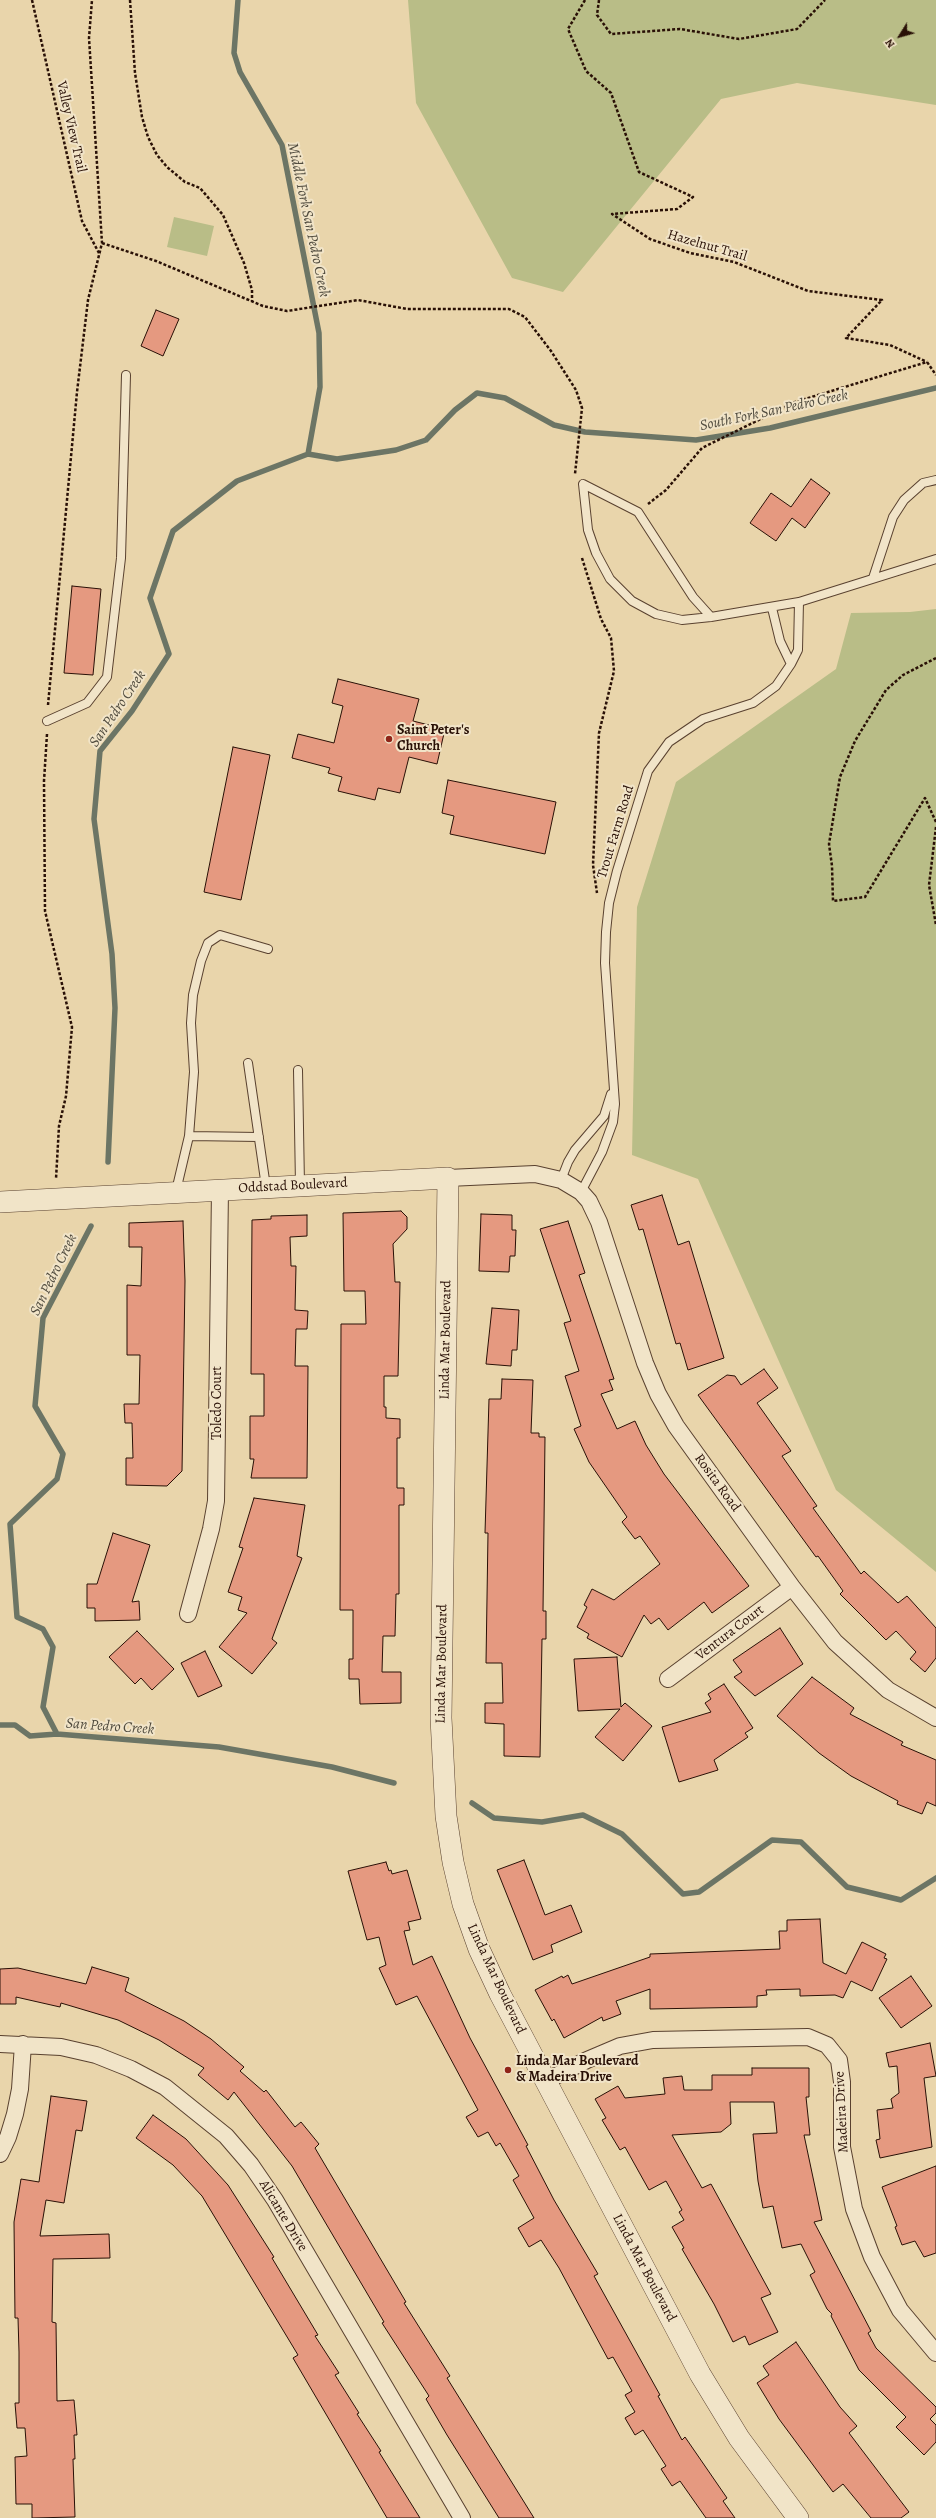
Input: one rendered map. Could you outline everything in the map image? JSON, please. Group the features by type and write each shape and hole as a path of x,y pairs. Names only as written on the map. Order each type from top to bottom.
{"street":[{"name":"Oddstad Boulevard","path":"0,1202 176,1191 535,1174 562,1180 581,1192"},
{"name":"Linda Mar Boulevard","path":"448,1178 441,1718 446,1816 453,1862 463,1904 479,1949 546,2081 715,2401 743,2444 798,2518"},
{"name":"Toledo Court","path":"188,1614 211,1529 216,1501 220,1189"},
{"name":"Rosita Road","path":"581,1192 589,1201 599,1222 645,1363 658,1394 676,1426 792,1587 835,1642 888,1690 936,1718"},
{"name":"Ventura Court","path":"668,1679 792,1587"},
{"name":"Madeira Drive","path":"546,2081 587,2060 620,2046 653,2040 808,2037 827,2045 839,2060 842,2082 842,2147 854,2209 872,2258 900,2310 936,2353"},
{"name":"Alicante Drive","path":"0,2044 61,2047 96,2055 131,2069 165,2088 226,2136 251,2165 275,2200 462,2518"},
{"path":"0,2154 8,2137 15,2114 20,2089 23,2044"}],"lane":[{"path":"47,721 87,703 107,677 121,558 126,375"},
{"path":"873,578 893,517 904,500 923,483 936,480"},
{"path":"712,617 693,597 638,512 584,484 588,530 596,553 610,579 632,601 656,614 682,620 712,617 772,608 799,602 936,559"},
{"name":"Trout Farm Road","path":"581,1192 608,1138 615,1104 612,1086 605,963 607,921 609,903 617,871 648,771 669,742 703,719 753,703 776,686 791,664 798,650 799,602"},
{"path":"772,608 780,641 791,664"},
{"path":"176,1191 189,1136 194,1072 191,1023 193,995 206,948 213,938 220,935 268,949"},
{"path":"248,1063 266,1187"},
{"path":"298,1070 300,1185"},
{"name":"Trout Farm Road","path":"562,1180 568,1162 575,1150 604,1116 610,1101 612,1086"},
{"path":"189,1136 259,1137"}],"path":[{"name":"Valley View Trail","path":"32,0 82,221 100,256"},
{"path":"92,0 89,38 102,243 156,261 252,301 286,311 358,300 407,309 509,309 525,317 551,351 576,390 582,408 574,481"},
{"path":"130,0 136,73 142,117 148,137 157,155 167,167 185,182 200,188 223,215 244,263 252,290 252,301"},
{"name":"Hazelnut Trail","path":"584,0 568,29 586,71 611,93 639,172 693,197 677,209 612,214 650,239 690,253 734,262 808,291 882,300 846,338 890,345 928,362"},
{"path":"599,0 597,15 611,34 680,29 739,38 797,29 825,0"},
{"path":"638,512 666,490 702,448 795,402 928,362 936,375"},
{"path":"581,554 601,620 612,638 614,671 599,733 593,865 597,894 607,921"},
{"path":"936,658 903,675 886,690 855,741 840,777 829,844 832,866 833,901 865,897 925,798 936,822"},
{"path":"936,827 929,885 936,925"}],"green space":[{"path":"408,0 936,0 936,105 797,83 721,99 563,292 512,278 416,103"},
{"path":"174,217 214,226 207,256 167,247"},
{"path":"936,609 936,1572 836,1490 698,1179 632,1155 637,907 676,782 836,669 851,613 910,612"}],"building":[{"path":"156,310 179,319 163,356 141,346"},
{"path":"811,479 830,493 805,528 792,518 776,541 750,523 771,493 791,507"},
{"path":"72,586 101,589 93,675 64,673"},
{"name":"Saint Peter's Church","path":"338,679 419,699 413,721 445,729 437,764 409,757 400,793 378,788 375,800 338,791 342,777 328,773 330,768 292,758 298,734 334,743 343,706 332,703"},
{"path":"233,747 270,755 241,900 204,892"},
{"path":"448,780 556,802 545,854 450,834 454,816 442,813"},
{"path":"662,1195 678,1245 689,1241 724,1358 688,1370 680,1343 676,1344 643,1229 639,1230 631,1205"},
{"path":"401,1211 407,1217 407,1229 393,1244 395,1282 400,1282 398,1376 384,1376 384,1407 386,1407 386,1418 400,1419 400,1438 397,1438 397,1488 404,1488 404,1505 399,1505 399,1594 396,1594 395,1636 383,1636 382,1672 401,1672 401,1703 360,1704 359,1679 349,1679 349,1659 353,1659 353,1610 340,1610 341,1324 366,1324 365,1291 344,1291 343,1213"},
{"path":"481,1214 512,1215 512,1230 516,1230 515,1256 510,1256 509,1272 479,1271"},
{"path":"307,1215 307,1236 290,1237 291,1266 296,1266 295,1310 308,1311 307,1329 296,1329 295,1366 308,1366 307,1478 251,1478 254,1459 250,1459 250,1416 264,1416 264,1374 251,1374 252,1220 271,1219 271,1216"},
{"path":"183,1221 185,1281 182,1471 167,1486 126,1485 126,1458 133,1458 132,1423 125,1423 124,1404 139,1404 140,1355 127,1355 127,1285 141,1286 142,1247 129,1247 129,1223"},
{"path":"568,1221 585,1273 579,1275 614,1379 609,1380 613,1390 601,1394 617,1429 635,1421 646,1445 664,1474 749,1586 712,1613 704,1602 668,1630 659,1618 651,1624 644,1615 622,1657 587,1638 589,1634 577,1627 587,1607 584,1605 592,1589 614,1600 660,1564 640,1536 635,1539 622,1522 627,1517 589,1462 574,1429 581,1426 565,1376 579,1371 564,1323 571,1321 540,1229"},
{"path":"492,1308 519,1310 517,1350 512,1350 511,1366 486,1364"},
{"path":"764,1369 778,1388 757,1403 791,1451 782,1456 817,1506 813,1508 861,1574 864,1571 898,1603 907,1596 936,1628 936,1658 925,1672 910,1659 916,1652 896,1631 886,1640 840,1594 843,1591 818,1556 816,1557 698,1395 727,1375 735,1376 741,1385"},
{"path":"502,1379 533,1380 531,1433 539,1433 539,1437 545,1437 543,1611 546,1611 546,1639 542,1639 540,1757 504,1756 504,1724 485,1723 485,1703 503,1703 502,1663 486,1663 488,1533 485,1533 489,1399 501,1399"},
{"path":"254,1498 305,1505 297,1556 302,1558 272,1639 277,1643 252,1674 219,1647 247,1613 238,1610 242,1597 228,1592 243,1548 239,1547"},
{"path":"113,1533 150,1545 132,1602 139,1601 140,1620 95,1621 95,1608 87,1608 87,1584 97,1584"},
{"path":"780,1628 803,1664 755,1696 734,1677 742,1672 733,1660"},
{"path":"137,1631 174,1669 152,1690 141,1678 135,1684 109,1657"},
{"path":"205,1651 222,1686 198,1697 181,1663"},
{"path":"617,1657 621,1707 625,1703 652,1726 623,1761 595,1737 620,1709 578,1711 574,1659"},
{"path":"812,1677 854,1708 850,1714 903,1742 901,1745 936,1760 936,1806 927,1802 922,1814 897,1804 898,1801 851,1776 819,1753 777,1716"},
{"path":"724,1684 753,1728 745,1733 748,1737 714,1760 718,1770 679,1782 662,1727 711,1712 705,1703 711,1699 708,1694"},
{"path":"524,1860 545,1915 571,1905 582,1932 551,1945 553,1952 533,1960 497,1870"},
{"path":"386,1862 389,1871 391,1870 392,1874 407,1870 421,1919 408,1922 410,1930 404,1931 413,1965 432,1956 470,2038 528,2145 526,2146 554,2200 598,2274 594,2276 660,2395 658,2396 682,2440 685,2437 727,2498 723,2501 735,2518 706,2518 680,2481 672,2486 661,2469 666,2466 643,2430 635,2435 625,2418 635,2412 625,2395 632,2391 613,2357 608,2359 559,2268 541,2240 529,2247 518,2228 534,2218 513,2180 519,2176 500,2143 496,2146 488,2132 478,2137 466,2117 478,2110 417,1996 396,2005 379,1968 386,1965 379,1937 367,1940 348,1871"},
{"path":"820,1919 823,1963 846,1974 862,1942 886,1954 884,1958 887,1959 872,1991 851,1981 843,1998 835,1995 800,1996 800,1989 766,1990 767,1995 757,1996 757,2007 650,2009 650,1989 616,2001 621,2014 603,2021 602,2017 564,2038 554,2019 552,2021 535,1990 562,1976 563,1978 568,1975 572,1984 650,1957 650,1954 780,1949 779,1931 787,1931 787,1920"},
{"path":"92,1967 129,1978 125,1991 184,2021 211,2039 244,2067 240,2071 264,2092 266,2090 295,2127 301,2122 319,2144 315,2148 406,2302 404,2303 450,2376 447,2378 534,2518 499,2518 447,2435 426,2399 429,2396 382,2323 384,2322 292,2166 234,2092 228,2100 198,2075 204,2068 159,2040 118,2020 61,2003 60,2007 16,1997 16,2004 0,2004 0,1969 18,1968 86,1984"},
{"path":"911,1976 932,2006 901,2028 879,1998"},
{"path":"930,2043 936,2076 924,2078 932,2147 880,2158 876,2140 880,2139 877,2110 893,2108 891,2099 899,2093 897,2066 889,2067 886,2053"},
{"path":"752,2068 809,2068 809,2097 806,2097 810,2135 804,2135 822,2220 814,2222 871,2331 868,2333 876,2348 936,2407 936,2413 930,2419 936,2425 936,2442 924,2455 896,2427 906,2417 859,2370 831,2316 832,2314 827,2309 810,2275 815,2272 801,2244 782,2248 773,2206 763,2208 758,2181 753,2134 777,2133 774,2102 730,2102 731,2124 721,2132 672,2135 702,2188 711,2184 771,2294 761,2298 778,2332 749,2345 745,2336 733,2342 714,2304 682,2249 684,2248 672,2227 684,2220 679,2212 682,2210 666,2181 649,2190 625,2147 620,2150 602,2120 606,2118 595,2099 618,2086 625,2098 665,2094 663,2078 682,2076 684,2090 712,2090 712,2075 752,2075"},
{"path":"51,2096 87,2101 82,2131 76,2130 64,2203 46,2200 40,2236 109,2234 110,2258 53,2259 52,2322 56,2323 57,2401 74,2400 77,2435 74,2435 75,2459 73,2459 75,2517 32,2518 32,2504 16,2504 15,2457 27,2456 25,2428 17,2428 15,2403 19,2403 19,2352 18,2318 15,2318 14,2222 21,2179 39,2182"},
{"path":"153,2115 186,2139 228,2185 274,2257 272,2258 318,2335 315,2336 339,2373 335,2375 359,2413 357,2414 381,2451 379,2452 420,2518 387,2518 293,2358 298,2355 202,2196 173,2165 136,2138"},
{"path":"936,2166 936,2253 924,2257 915,2241 902,2245 895,2227 897,2226 882,2187"},
{"path":"796,2342 840,2407 857,2426 849,2433 909,2512 901,2518 871,2518 843,2484 833,2492 779,2419 757,2383 769,2375 763,2366"}],"waterway":[{"name":"Middle Fork San Pedro Creek","path":"238,0 234,53 240,72 282,145 319,333 320,387 308,454"},
{"name":"South Fork San Pedro Creek","path":"308,454 337,459 396,450 426,440 455,410 477,393 505,398 554,425 585,432 696,440 770,428 936,388"},
{"name":"San Pedro Creek","path":"108,1162 115,1008 112,954 94,819 100,751 132,711 169,654 150,598 173,531 237,481 308,454"},
{"name":"San Pedro Creek","path":"91,1226 43,1318 35,1406 63,1454 57,1479 10,1524 17,1617 43,1629 53,1647 43,1707 57,1734 219,1747 332,1767 394,1783"},
{"path":"0,1725 15,1725 30,1736 57,1734"},
{"path":"472,1803 494,1818 542,1822 583,1815 622,1834 683,1894 699,1892 772,1840 801,1842 847,1887 901,1900 936,1878"}],"place":[{"name":"Saint Peter's Church","path":"389,739"},
{"name":"Linda Mar Boulevard & Madeira Drive","path":"508,2070"}]}
